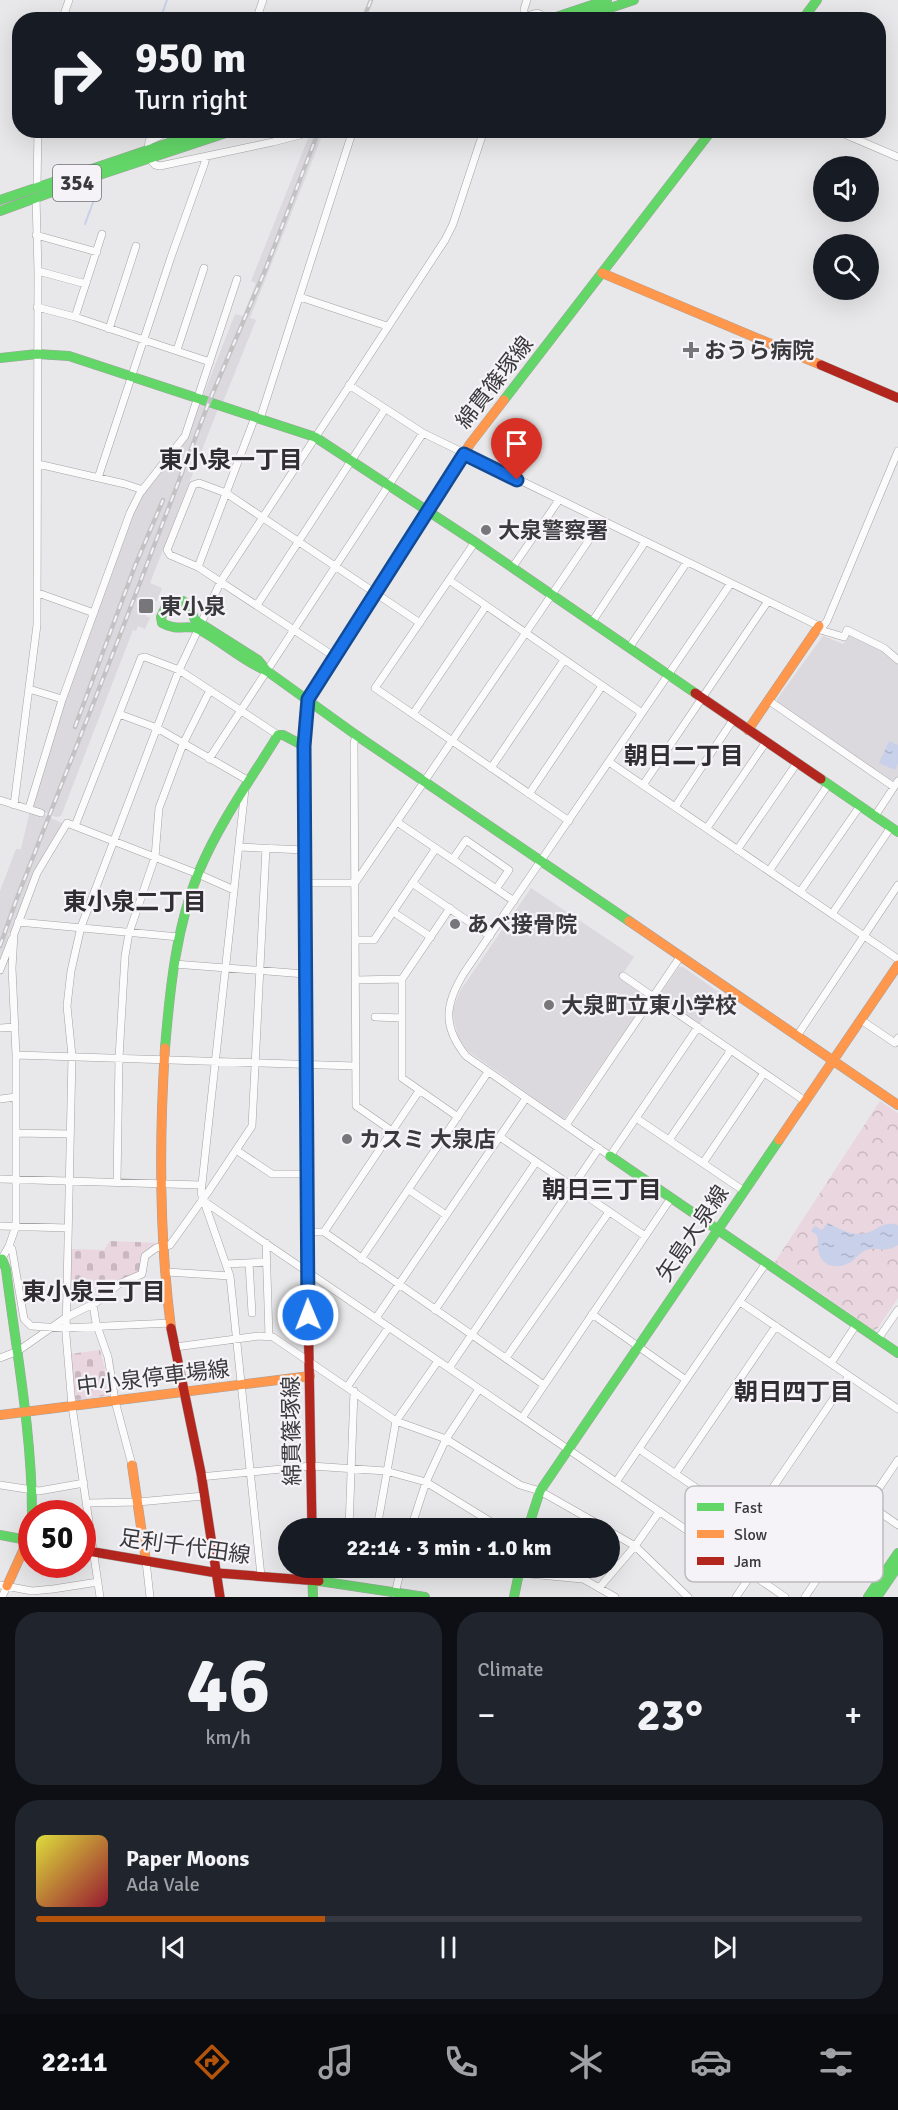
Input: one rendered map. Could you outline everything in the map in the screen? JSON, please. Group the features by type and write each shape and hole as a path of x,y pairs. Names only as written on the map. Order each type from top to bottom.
{"main road":[{"path":"570,12 607,0"},
{"path":"598,12 634,0"},
{"name":"354","path":"0,211 188,138"},
{"name":"354","path":"0,200 37,186 207,138"},
{"name":"綿貫篠塚線","path":"312,1518 305,974 304,746 308,699 375,592 429,512 470,444 706,138"},
{"path":"602,273 898,398"},
{"path":"0,358 37,354 69,356 315,437 475,542 895,830"},
{"path":"200,626 255,666 267,671 356,735 898,1105"},
{"path":"748,730 818,627"},
{"path":"220,1597 204,1496 171,1323 160,1183 159,1139 164,1059 174,964 179,937 198,874 221,825 278,735 283,735 304,746"},
{"name":"矢島大泉線","path":"531,1518 540,1491 898,965"},
{"path":"610,1156 898,1353"},
{"path":"1,1260 13,1286 32,1500"},
{"name":"中小泉停車場線","path":"0,1415 310,1376"},
{"path":"132,1465 146,1561"},
{"path":"0,1535 18,1538"},
{"name":"足利千代田線","path":"96,1552 216,1573 313,1580 395,1595 424,1597"},
{"path":"883,1575 898,1553"},
{"path":"4,1586 18,1561"},
{"path":"877,1597 898,1566"},
{"path":"514,1597 518,1578"},
{"path":"313,1580 313,1597"},
{"path":"868,1597 878,1582"}],"street":[{"path":"14,805 37,625 38,138"},
{"path":"155,138 149,141 149,155 155,165 160,166 289,138"},
{"path":"198,567 257,418 300,297 350,138"},
{"path":"87,1500 72,1406 66,1328 72,1056 68,998 71,971 81,927 179,670 221,581 445,240 453,224 481,138"},
{"path":"854,138 898,157"},
{"path":"98,478 206,156"},
{"path":"75,317 102,234"},
{"path":"36,235 97,252"},
{"path":"109,329 136,246"},
{"path":"177,351 204,268"},
{"path":"38,271 86,284"},
{"path":"29,808 62,699 132,509 143,490 185,436 237,279"},
{"path":"300,297 387,326"},
{"path":"37,307 75,317 210,362"},
{"path":"349,385 423,433 464,454 818,627 844,637 847,630 884,648 898,660"},
{"path":"257,605 385,409"},
{"path":"209,759 423,433"},
{"path":"818,627 823,626 826,621 898,452"},
{"path":"38,464 143,490"},
{"path":"335,657 221,581 198,567 170,555 167,550 193,484 199,483 226,493 420,623"},
{"path":"512,568 559,500"},
{"path":"356,882 602,521"},
{"path":"475,542 375,688 569,821"},
{"path":"592,622 645,542"},
{"path":"628,648 687,562"},
{"path":"449,580 642,713"},
{"path":"698,1027 610,1156 466,1056 458,1045 449,1024 448,1008 453,992 490,936 731,583"},
{"path":"38,593 94,612"},
{"path":"643,785 768,601"},
{"path":"412,714 486,606"},
{"path":"75,826 141,658 144,657 179,670 278,735"},
{"path":"491,768 564,660"},
{"path":"529,794 602,686"},
{"path":"29,689 62,699"},
{"path":"117,1182 123,972 129,933 155,856 159,808 183,744 210,690"},
{"path":"768,700 896,784 874,816"},
{"path":"119,714 157,728 247,784 201,1185 202,1200 230,1276 261,1576"},
{"path":"675,807 733,720"},
{"path":"356,735 354,743 356,1106 392,1131"},
{"path":"706,828 766,742"},
{"path":"609,762 898,960"},
{"path":"737,850 796,763"},
{"path":"769,871 828,785"},
{"path":"0,800 41,813"},
{"path":"800,892 860,806"},
{"path":"397,822 514,901"},
{"path":"0,970 37,873 67,823 155,856 234,890"},
{"path":"832,914 895,830"},
{"path":"453,859 466,840 509,870 496,889"},
{"path":"239,847 305,850"},
{"path":"0,1358 18,1351 66,1318 93,1305 119,1284 142,1274 144,1258 148,1252 170,1245 252,1126 266,848"},
{"path":"355,940 374,939 436,848"},
{"path":"305,883 356,882"},
{"path":"412,883 490,936"},
{"path":"797,1036 898,885"},
{"path":"450,908 402,979 402,1078 459,1117"},
{"path":"393,912 431,937"},
{"path":"18,922 179,937"},
{"path":"1,1260 16,1226 16,1055 12,968 14,934"},
{"path":"566,1125 680,957"},
{"path":"174,964 225,970 305,974"},
{"path":"623,976 806,1101"},
{"path":"356,980 402,979"},
{"path":"375,1017 402,1018"},
{"path":"861,1020 897,1042"},
{"path":"0,1028 15,1027"},
{"path":"669,1140 731,1050"},
{"path":"16,1055 356,1066"},
{"path":"361,1259 488,1072"},
{"path":"703,1163 764,1073"},
{"path":"324,1232 419,1091"},
{"path":"0,1099 16,1097"},
{"path":"376,1318 526,1098"},
{"path":"636,1118 744,1191"},
{"path":"17,1133 70,1134"},
{"path":"500,1137 645,1236"},
{"path":"449,1368 599,1148"},
{"path":"236,1150 272,1174 307,1174"},
{"path":"435,1310 536,1162"},
{"path":"0,1179 201,1185"},
{"path":"409,1190 446,1215"},
{"path":"522,1418 671,1198"},
{"path":"202,1200 685,1530"},
{"path":"506,1358 609,1212"},
{"path":"0,1226 68,1228"},
{"path":"307,1232 324,1232 544,1384"},
{"path":"266,1243 269,1336"},
{"path":"9,1246 12,1249 13,1286 26,1323 35,1326 66,1328 171,1323"},
{"path":"226,1264 267,1262"},
{"path":"249,1263 252,1313"},
{"path":"616,1482 766,1263"},
{"path":"167,1272 230,1276"},
{"path":"740,1302 898,1410"},
{"path":"93,1305 97,1326 108,1357 115,1401 132,1465"},
{"path":"878,1339 898,1310"},
{"path":"592,1314 686,1380"},
{"path":"831,1363 856,1325"},
{"path":"675,1474 776,1326"},
{"path":"349,1518 350,1389 389,1327"},
{"path":"175,1347 269,1336 309,1360 396,1421 446,1439 520,1485 540,1491 587,1518"},
{"path":"379,1518 396,1421 438,1361"},
{"path":"774,1486 849,1376"},
{"path":"414,1518 426,1482 446,1439 479,1389"},
{"path":"639,1449 693,1486"},
{"path":"880,1486 898,1460"},
{"path":"200,1477 311,1466 386,1472 426,1482 485,1518"},
{"path":"0,1485 32,1491 84,1483"},
{"path":"96,1503 138,1502 204,1496"},
{"path":"599,1588 635,1546 659,1512"},
{"path":"883,1514 898,1525"},
{"path":"620,1537 635,1546 688,1597"},
{"path":"146,1561 150,1597"},
{"path":"96,1567 100,1597"},
{"path":"395,1595 399,1578"},
{"path":"575,1578 582,1579 615,1597"},
{"path":"2,1597 4,1586 32,1591 98,1582"},
{"path":"736,1597 746,1582"},
{"path":"762,1582 785,1597"},
{"path":"805,1597 814,1582"}],"shaded area":[{"path":"308,138 321,138 250,318 256,320 223,402 203,396 235,314 243,316 256,283 251,281"},
{"path":"202,404 218,409 150,583 162,588 157,601 152,600 146,616 150,618 145,629 138,626 136,631 133,630 61,816 56,817 33,807 32,804 62,706 139,499 187,437 198,406"},
{"path":"848,635 885,652 898,663 898,776 895,781 777,702 823,636 843,644"},
{"path":"30,811 63,825 35,871 11,933 9,933 8,937 10,937 0,964 0,891 16,849 21,849"},
{"name":"大泉町立東小学校","path":"531,888 634,957 620,978 647,999 564,1119 468,1051 459,1040 452,1012 460,991"},
{"path":"679,967 683,967 720,993 699,1025 660,999 659,996"}],"green space":[{"path":"880,1101 898,1113 898,1298 874,1330 775,1262"},
{"path":"110,1241 159,1243 143,1252 141,1271 97,1298 95,1285 69,1286 70,1249 104,1250"},
{"path":"100,1350 111,1395 77,1400 74,1397 70,1354"}],"water":[{"path":"889,741 898,745 898,763 895,770 879,763"},
{"path":"828,1223 856,1234 868,1233 887,1224 896,1224 898,1226 898,1245 889,1249 866,1250 851,1262 841,1266 830,1265 819,1255 817,1235 811,1231 815,1226 822,1230"}],"waterway":[{"path":"163,12 167,0"},
{"path":"85,224 98,189"}],"railway":[{"path":"366,12 371,0"},
{"path":"0,946 209,402 266,268 316,138"},
{"path":"75,727 135,566 163,500"}],"traffic: fast":[{"path":"571,12 607,0"},
{"path":"598,12 634,0"},
{"path":"808,12 817,0"},
{"path":"0,200 183,138"},
{"path":"0,211 211,138"},
{"path":"504,400 706,138"},
{"path":"0,358 37,354 69,356 315,437 475,542 695,693"},
{"path":"308,1304 304,746 307,699 380,586"},
{"path":"267,671 258,660 195,620 189,607 183,601 169,600 161,617 162,623 178,628 198,629 267,671 356,735 629,921"},
{"path":"165,1048 175,957 185,913 200,869 226,818 278,735 283,735 304,746"},
{"path":"821,779 898,832"},
{"path":"531,1518 540,1491 779,1140"},
{"path":"610,1156 898,1353"},
{"path":"2,1259 6,1269 26,1422 32,1500"},
{"path":"0,1535 18,1538"},
{"path":"883,1575 898,1553"},
{"path":"877,1597 898,1566"},
{"path":"312,1578 313,1597"},
{"path":"514,1597 518,1578"},
{"path":"319,1581 425,1597"},
{"path":"868,1597 878,1582"}],"traffic: slow":[{"path":"602,273 821,365"},
{"path":"380,586 470,444 504,400"},
{"path":"748,730 819,626"},
{"path":"629,921 898,1105"},
{"path":"779,1140 898,965"},
{"path":"165,1048 161,1188 164,1258 171,1328"},
{"path":"0,1415 310,1376"},
{"path":"132,1465 146,1561"},
{"path":"7,1586 18,1562"}],"traffic: jam":[{"path":"821,365 898,398"},
{"path":"695,693 821,779"},
{"path":"308,1304 312,1518"},
{"path":"171,1328 201,1473 220,1597"},
{"path":"96,1552 217,1573 319,1581"}],"place":[{"name":"おうら病院","path":"691,350"},
{"name":"大泉警察署","path":"486,530"},
{"name":"東小泉","path":"146,606"},
{"name":"あべ接骨院","path":"455,924"},
{"name":"大泉町立東小学校","path":"549,1005"},
{"name":"カスミ 大泉店","path":"347,1139"}],"district":[{"name":"東小泉一丁目","path":"231,460"},
{"name":"朝日二丁目","path":"684,756"},
{"name":"東小泉二丁目","path":"135,902"},
{"name":"朝日三丁目","path":"602,1190"},
{"name":"東小泉三丁目","path":"94,1292"},
{"name":"朝日四丁目","path":"794,1392"}],"route":[{"path":"308,1315 304,746 308,699 464,454 517,480"}]}
